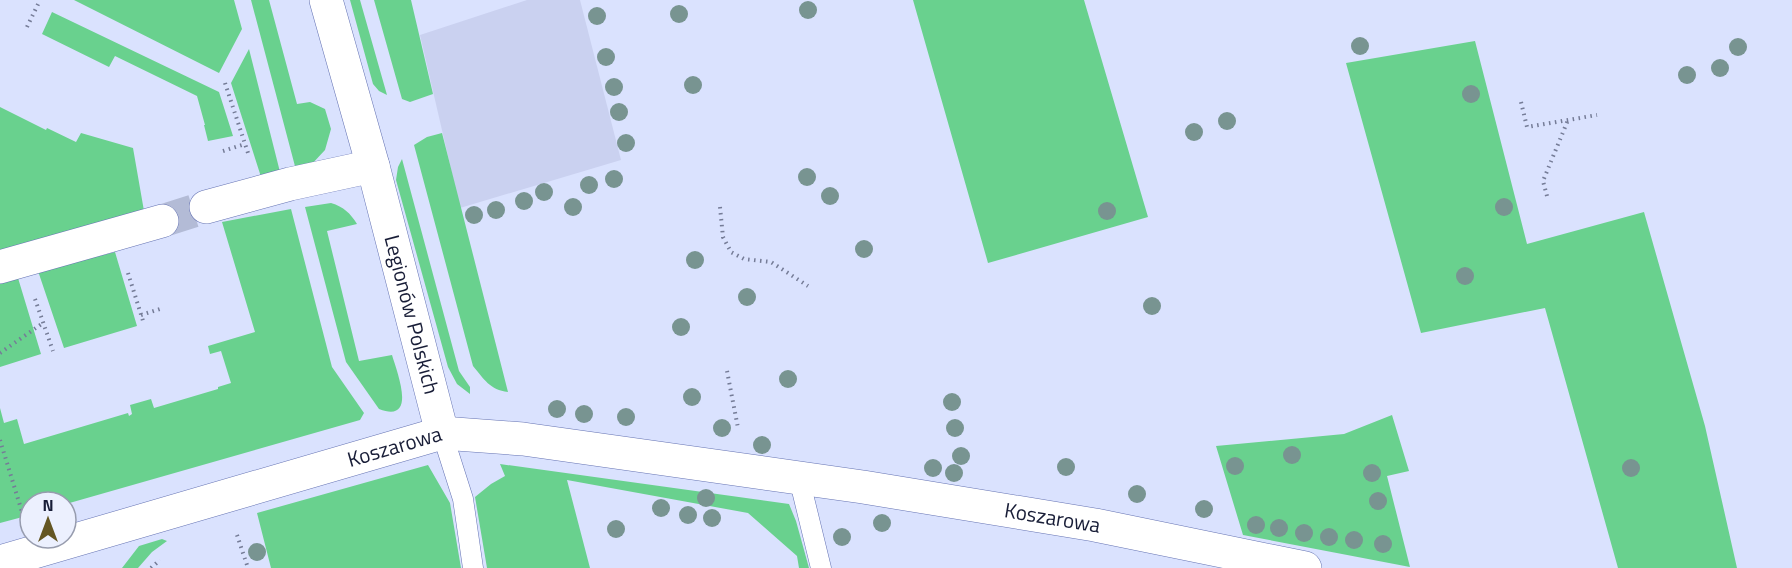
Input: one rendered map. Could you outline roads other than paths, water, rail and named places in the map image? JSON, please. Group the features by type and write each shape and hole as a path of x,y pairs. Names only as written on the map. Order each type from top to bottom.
{"street":[{"name":"Legionów Polskich","path":"326,0 373,166 442,433"},
{"path":"206,207 290,184 373,166"},
{"path":"12,264 162,221"},
{"name":"Koszarowa","path":"0,562 442,433 523,440 863,487 1095,525 1305,568"}],"lane":[{"name":"Legionów Polskich","path":"442,433 463,500 473,568"},
{"path":"799,478 821,568"}],"tunnel":[{"path":"162,221 206,207"}]}
